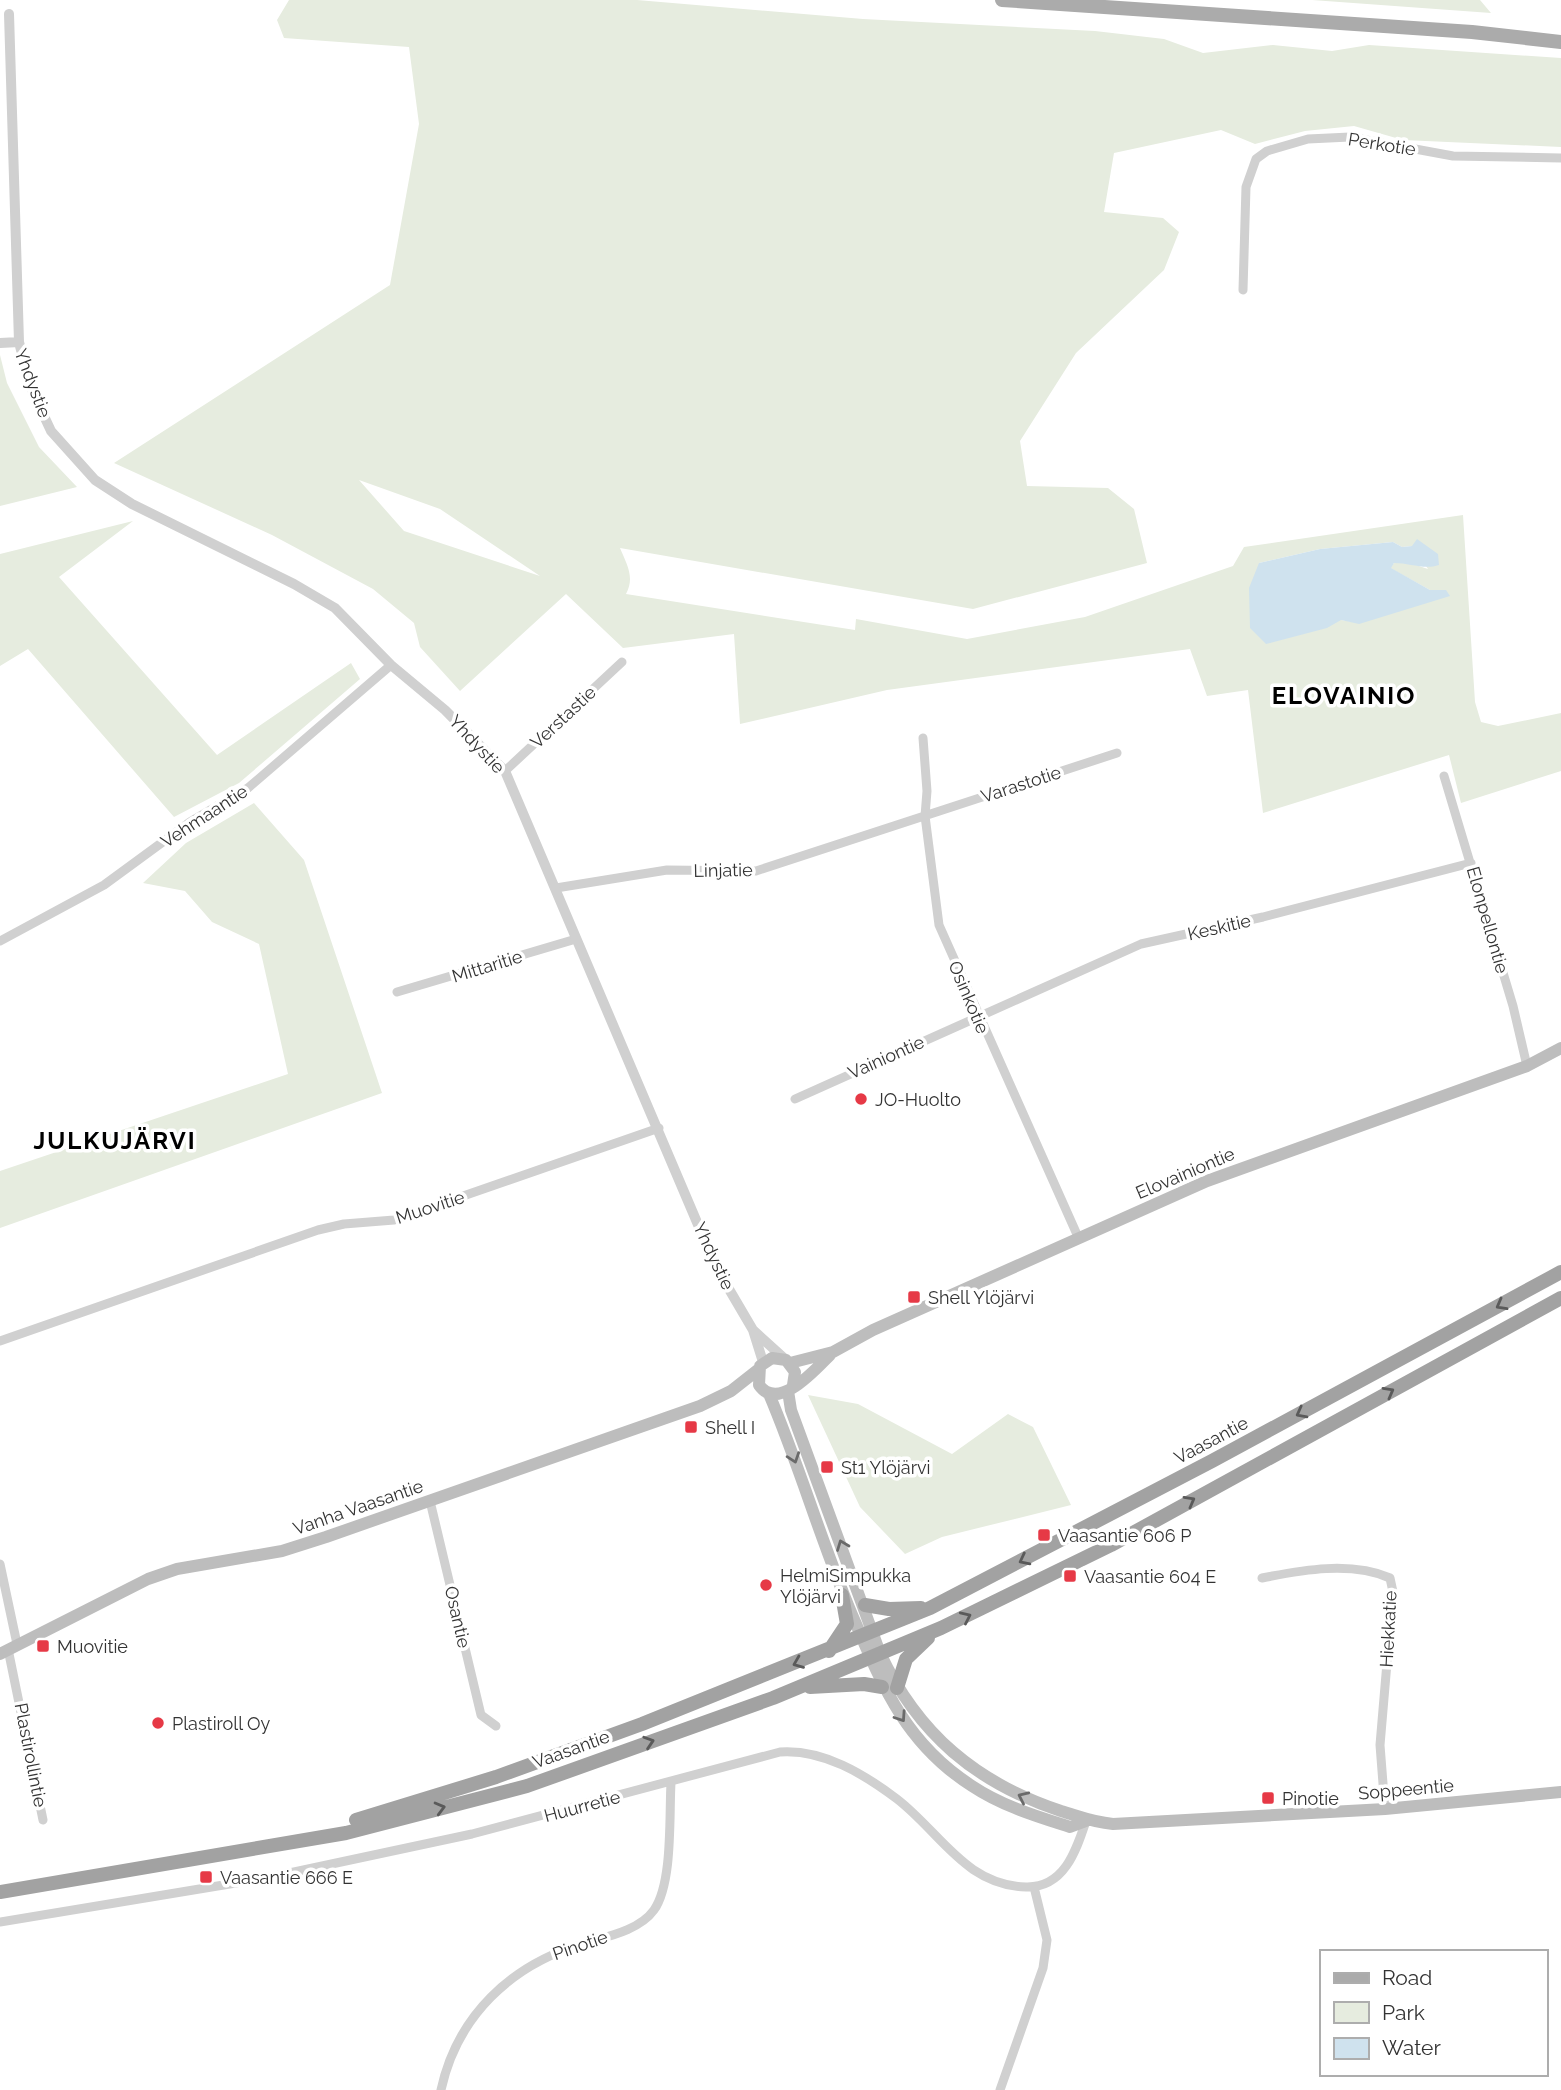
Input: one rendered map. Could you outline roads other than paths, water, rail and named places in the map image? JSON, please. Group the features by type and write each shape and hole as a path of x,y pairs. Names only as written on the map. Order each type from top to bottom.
{"highway":[{"name":"Vaasantie","path":"277,1844 496,1777 642,1724 930,1608 1212,1461 1561,1272"},
{"name":"Vaasantie","path":"0,1892 346,1833 527,1786 798,1689 941,1628 1111,1545 1561,1298"},
{"path":"828,1651 846,1624 842,1595"},
{"path":"865,1605 889,1609 930,1608"},
{"path":"798,1689 849,1684 889,1687 906,1659 941,1628"}],"main road":[{"path":"1002,0 1472,32 1561,42"},
{"name":"Elovainiontie","path":"791,1388 833,1352 873,1330 1079,1239 1253,1163 1527,1066 1561,1048"},
{"name":"Elovainiontie","path":"788,1362 833,1352"},
{"path":"772,1358 788,1362 795,1372 791,1388 791,1410 865,1605 868,1635 842,1595 765,1391 758,1381 761,1366 772,1358"},
{"name":"Vanha Vaasantie","path":"8,1649 148,1579 177,1569 282,1551 430,1501 675,1415 731,1391 761,1366"},
{"path":"765,1391 779,1395 791,1388"},
{"name":"Vanha Vaasantie","path":"731,1391 765,1391"},
{"name":"Soppeentie","path":"868,1635 889,1687 947,1748 992,1781 1030,1801 1086,1821 1168,1823 1385,1809 1561,1792"}],"street":[{"path":"9,14 19,342"},
{"name":"Perkotie","path":"1242,289 1246,187 1256,159 1267,151 1308,139 1350,137 1453,156 1561,158"},
{"name":"Yhdystie","path":"0,343 19,342 30,386 51,431 95,480 132,504 294,584 335,608 391,666 445,710 505,771 716,1267 753,1329 788,1362"},
{"name":"Verstastie","path":"505,771 622,663"},
{"name":"Vehmaantie","path":"0,941 104,885 190,822 248,788 391,666"},
{"name":"Osinkotie","path":"923,738 927,791 925,816 939,925 978,1018 1079,1239"},
{"name":"Varastotie","path":"925,816 1117,753"},
{"name":"Elonpellontie","path":"1444,776 1527,1066"},
{"name":"Linjatie","path":"556,888 656,871 756,871 925,816"},
{"name":"Keskitie","path":"978,1018 1140,944 1263,917 1471,863"},
{"name":"Mittaritie","path":"397,992 576,939"},
{"name":"Vainiontie","path":"795,1099 978,1018"},
{"name":"Muovitie","path":"0,1341 318,1230 344,1224 394,1220 659,1128"},
{"name":"Yhdystie","path":"753,1329 761,1366"},
{"name":"Osantie","path":"430,1501 481,1715 496,1726"},
{"path":"0,1564 8,1649"},
{"name":"Hiekkatie","path":"1262,1578 1296,1572 1345,1569 1372,1570 1390,1578 1392,1592 1380,1745 1385,1809"},
{"name":"Plastirollintie","path":"8,1649 43,1820"},
{"name":"Huurretie","path":"0,1922 335,1864 484,1831 780,1752 795,1751 822,1756 861,1776 899,1801 941,1842 985,1878 1001,1885 1034,1887"},
{"name":"Pinotie","path":"441,2090 451,2054 461,2035 502,1984 536,1961 620,1932 637,1924 653,1911 666,1870 671,1783"},
{"path":"1000,2090 1043,1968 1047,1940 1034,1887 1059,1876 1077,1848 1086,1821"}],"water":[{"path":"1417,539 1438,554 1439,565 1422,567 1394,563 1391,568 1430,590 1446,590 1450,596 1359,624 1341,620 1327,628 1266,644 1250,628 1249,588 1259,563 1320,549 1393,542 1402,547 1412,546"}],"place":[{"name":"JO-Huolto","path":"861,1099"},
{"name":"Shell Ylöjärvi","path":"914,1297"},
{"name":"Shell I","path":"691,1427"},
{"name":"St1 Ylöjärvi","path":"827,1467"},
{"name":"Vaasantie 606 P","path":"1044,1535"},
{"name":"Vaasantie 604 E","path":"1070,1576"},
{"name":"HelmiSimpukka Ylöjärvi","path":"766,1585"},
{"name":"Muovitie","path":"43,1646"},
{"name":"Plastiroll Oy","path":"158,1723"},
{"name":"Pinotie","path":"1268,1798"},
{"name":"Vaasantie 666 E","path":"206,1877"}],"district":[{"name":"ELOVAINIO","path":"1344,695"},
{"name":"JULKUJÄRVI","path":"115,1140"}]}
